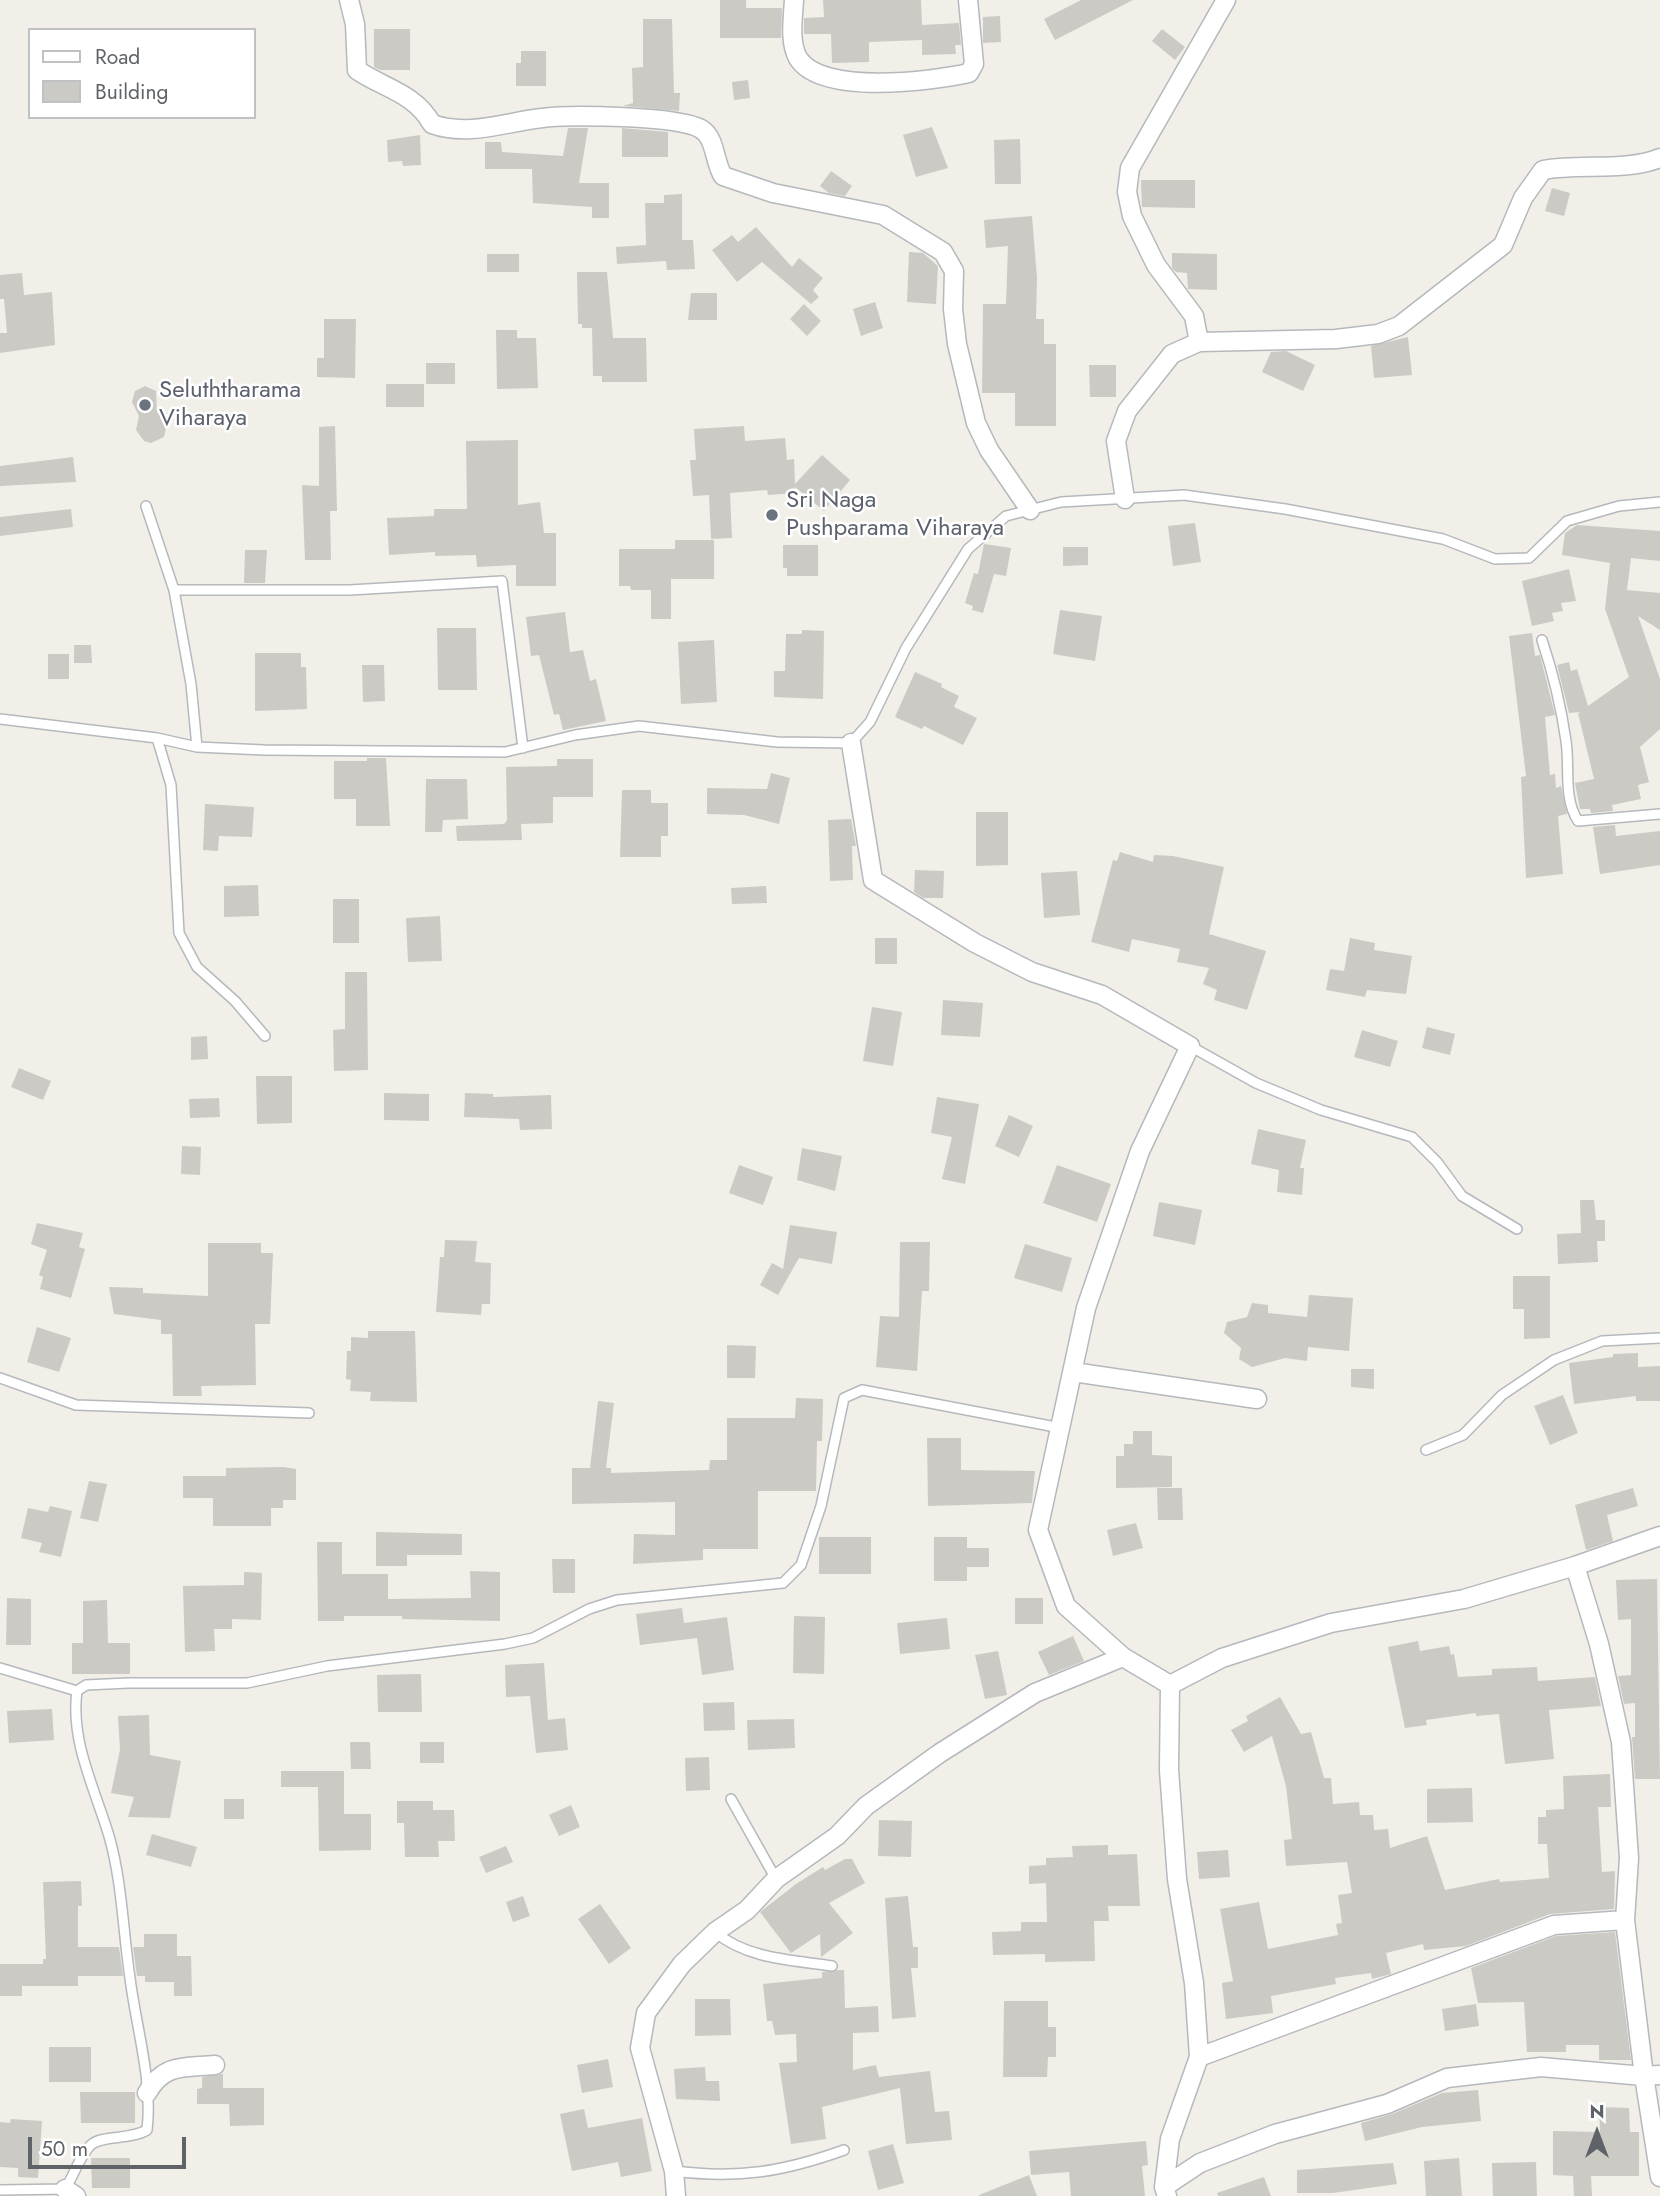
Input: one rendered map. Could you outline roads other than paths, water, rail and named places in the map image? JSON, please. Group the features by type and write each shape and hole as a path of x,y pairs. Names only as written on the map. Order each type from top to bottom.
{"street":[{"path":"349,0 355,24 357,70 398,90 426,112 432,124 447,130 473,129 573,114 679,121 702,130 711,140 723,176 773,193 883,215 943,252 954,271 953,309 957,344 976,423 989,450 1030,510"},
{"path":"794,0 793,38 798,58 810,70 838,80 886,83 969,73 974,64 968,0"},
{"path":"1199,342 1194,316 1156,265 1132,216 1127,192 1130,168 1226,0"},
{"path":"1125,499 1116,441 1127,411 1172,354 1199,342 1336,339 1378,334 1399,326 1503,245 1523,198 1544,170 1584,164 1649,163 1660,158"},
{"path":"850,743 873,880 975,943 1031,972 1102,995 1190,1046 1139,1151 1086,1308 1038,1530 1066,1606 1123,1657 1170,1685"},
{"path":"1073,1372 1256,1399"},
{"path":"1170,1685 1222,1658 1331,1623 1464,1599 1575,1566 1660,1536"},
{"path":"1575,1566 1599,1644 1621,1742 1629,1858 1625,1920 1652,2076 1660,2177"},
{"path":"676,2196 674,2171 640,2048 646,2013 682,1964 715,1932 747,1910 776,1879 836,1836 866,1806 989,1720 1056,1683 1123,1657"},
{"path":"1165,2191 1170,2139 1199,2057 1194,1983 1177,1879 1169,1770 1170,1685"},
{"path":"1199,2057 1554,1925 1625,1920"},
{"path":"147,2093 155,2078 168,2070 215,2065"},
{"path":"1165,2191 1200,2163 1275,2134 1387,2104 1447,2078 1541,2067 1652,2076"}],"lane":[{"path":"0,719 157,738 197,747 505,752 575,735 639,726 778,742 850,743 870,722 906,648 968,549 1006,516 1060,502 1184,495 1285,509 1443,539 1495,559 1529,558 1567,521 1619,506 1660,502"},
{"path":"146,506 174,590 191,684 197,747"},
{"path":"174,590 350,590 502,581 523,748"},
{"path":"1542,640 1555,680 1567,744 1570,810 1578,821 1660,814"},
{"path":"157,738 171,785 179,933 197,967 235,1001 265,1036"},
{"path":"1190,1046 1256,1083 1321,1110 1412,1137 1437,1162 1462,1196 1517,1229"},
{"path":"1426,1450 1464,1436 1502,1395 1554,1360 1602,1341 1660,1338"},
{"path":"0,1378 76,1405 309,1413"},
{"path":"77,1692 86,1685 247,1683 327,1666 505,1644 533,1638 589,1609 617,1600 783,1583 801,1565 817,1518 844,1398 862,1390 1061,1428"},
{"path":"0,1668 77,1692"},
{"path":"0,2190 71,2192 92,2144 135,2137 147,2130 147,2093 122,1908 109,1837 89,1783 76,1723 77,1692"},
{"path":"731,1799 776,1879"},
{"path":"715,1932 729,1944 744,1950 832,1966"},
{"path":"674,2171 747,2176 802,2165 844,2150"}],"place":[{"name":"Seluththarama Viharaya","path":"145,405"},
{"name":"Sri Naga Pushparama Viharaya","path":"772,515"}]}
